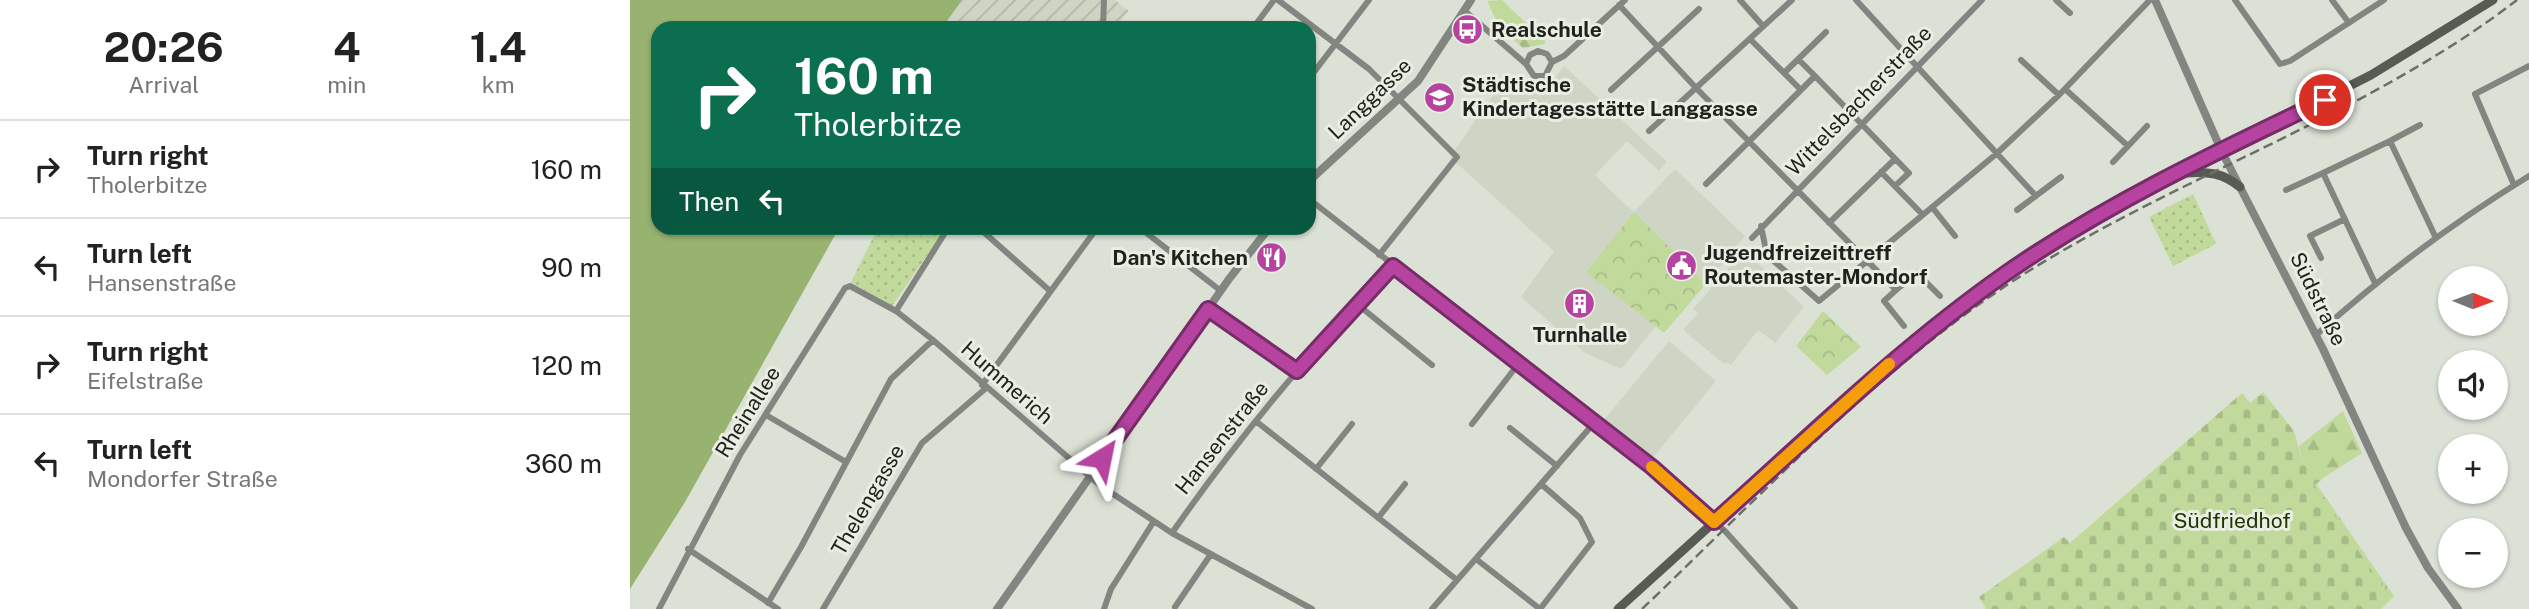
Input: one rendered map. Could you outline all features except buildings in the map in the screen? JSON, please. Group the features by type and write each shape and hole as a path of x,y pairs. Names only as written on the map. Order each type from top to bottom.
{"main road":[{"path":"1618,609 1891,362 1976,295 2113,206 2371,75 2493,0"},
{"path":"2178,174 2215,173 2227,176 2240,187"}],"street":[{"path":"1104,0 1104,21"},
{"path":"1258,21 1276,0 1306,21"},
{"path":"1316,70 1370,0"},
{"name":"Langgasse","path":"1316,175 1376,123 1418,81 1466,12 1471,0"},
{"path":"1740,0 1763,26"},
{"path":"1649,131 1792,0"},
{"path":"1856,0 1995,155 2036,196"},
{"name":"Wittelsbacherstraße","path":"1752,238 1982,0"},
{"path":"2056,0 2070,13"},
{"path":"1761,226 1767,255 1819,301 1995,155 2065,89 2150,0"},
{"name":"Südstraße","path":"2155,0 2222,152 2316,335 2406,528 2428,568 2458,609"},
{"path":"2235,0 2280,64 2290,61 2385,0"},
{"path":"2332,0 2349,23"},
{"path":"1552,62 1564,56 1622,2 1658,48 1697,89 1896,290"},
{"path":"1611,90 1699,9"},
{"path":"1466,12 1520,62 1527,64"},
{"path":"1316,28 1369,69 1457,157 1380,255"},
{"path":"1785,72 1826,32"},
{"path":"1751,39 1801,90"},
{"path":"1538,51 1548,54 1552,62 1549,72 1540,77 1530,73 1527,64 1530,55 1538,51"},
{"path":"1798,59 1909,173 1895,186"},
{"path":"2021,60 2059,95"},
{"path":"2514,185 2475,93 2529,66"},
{"path":"1706,184 1815,76"},
{"path":"2065,89 2128,146"},
{"path":"2286,190 2420,125"},
{"path":"2113,162 2147,126"},
{"path":"2390,141 2435,236"},
{"path":"1829,223 1895,159"},
{"path":"1881,172 1922,214"},
{"path":"2323,173 2375,283"},
{"path":"2316,335 2375,283 2435,236 2529,176"},
{"path":"2017,210 2062,177"},
{"path":"1316,204 1652,467 1714,522 1795,609"},
{"path":"1932,207 1955,236"},
{"path":"2321,258 2310,236 2345,219"},
{"path":"896,312 944,235"},
{"path":"987,235 1049,290"},
{"name":"Thelengasse","path":"824,609 922,443 983,387 1049,290 1092,235"},
{"path":"1149,235 1221,291"},
{"path":"997,609 1208,309 1264,235"},
{"name":"Hansenstraße","path":"1172,533 1213,474 1297,371 1393,266"},
{"path":"1904,326 1884,301 1896,290 1917,273 1940,296"},
{"name":"Rheinallee","path":"659,609 688,549 766,415 845,288 856,286 896,312"},
{"path":"1357,303 1432,365"},
{"path":"1208,309 1297,371"},
{"name":"Hummerich","path":"896,312 933,340 983,387 1090,476 1172,533 1312,609"},
{"path":"768,603 801,548 891,379 933,340"},
{"path":"1472,424 1519,363"},
{"path":"766,415 846,462"},
{"path":"1257,422 1457,580"},
{"path":"1432,609 1594,423"},
{"path":"1316,469 1352,424"},
{"path":"1510,428 1557,466"},
{"path":"1378,518 1405,484"},
{"path":"1476,559 1539,609 1592,542 1580,518 1541,484"},
{"path":"1104,609 1111,589 1154,521"},
{"path":"688,549 778,609"},
{"path":"1175,607 1211,554"}],"shaded area":[{"path":"630,0 962,0 947,21 651,21 651,235 835,235 685,502 630,589"},
{"path":"962,0 1115,0 1129,11 1121,21 947,21"},
{"path":"1564,66 1667,162 1659,171 1627,141 1595,175 1628,207 1634,212 1675,169 1745,236 1706,284 1633,213 1587,271 1656,326 1621,369 1585,353 1521,297 1554,251 1450,157 1491,98 1512,77 1542,86 1552,82"},
{"path":"1744,250 1804,307 1775,343 1758,330 1731,365 1726,362 1724,364 1683,330 1698,313 1693,309"},
{"path":"1669,341 1716,381 1651,460 1603,421"}],"green space":[{"path":"1502,0 1545,44 1523,48 1500,28 1487,1"},
{"path":"2193,194 2216,244 2173,266 2149,217"},
{"path":"1634,212 1706,284 1664,333 1586,272"},
{"path":"874,235 941,235 892,306 851,282"},
{"path":"1823,311 1861,347 1827,375 1796,346"},
{"name":"Südfriedhof","path":"2263,392 2294,431 2303,463 2323,478 2314,485 2387,593 2372,609 1986,609 1979,597 2064,537 2070,543 2242,393 2250,403"},
{"path":"2343,411 2362,453 2323,478 2303,463 2299,446"},
{"path":"2311,469 2323,478 2317,485 2394,596 2381,609 2362,609 2292,484"}],"railway":[{"path":"1642,609 1829,428 1928,343 1979,304 2092,234 2401,76 2460,40 2517,0"}],"slow traffic":[{"path":"1652,467 1714,522 1889,364"}],"place":[{"name":"Realschule","path":"1468,30"},
{"name":"Städtische Kindertagesstätte Langgasse","path":"1439,97"},
{"name":"Dan's Kitchen","path":"1271,258"},
{"name":"Jugendfreizeittreff Routemaster-Mondorf","path":"1681,265"},
{"name":"Turnhalle","path":"1580,303"}],"route":[{"path":"1102,458 1208,309 1297,371 1393,266 1652,467 1714,522 1911,345 2007,273 2113,206 2325,100"}]}
